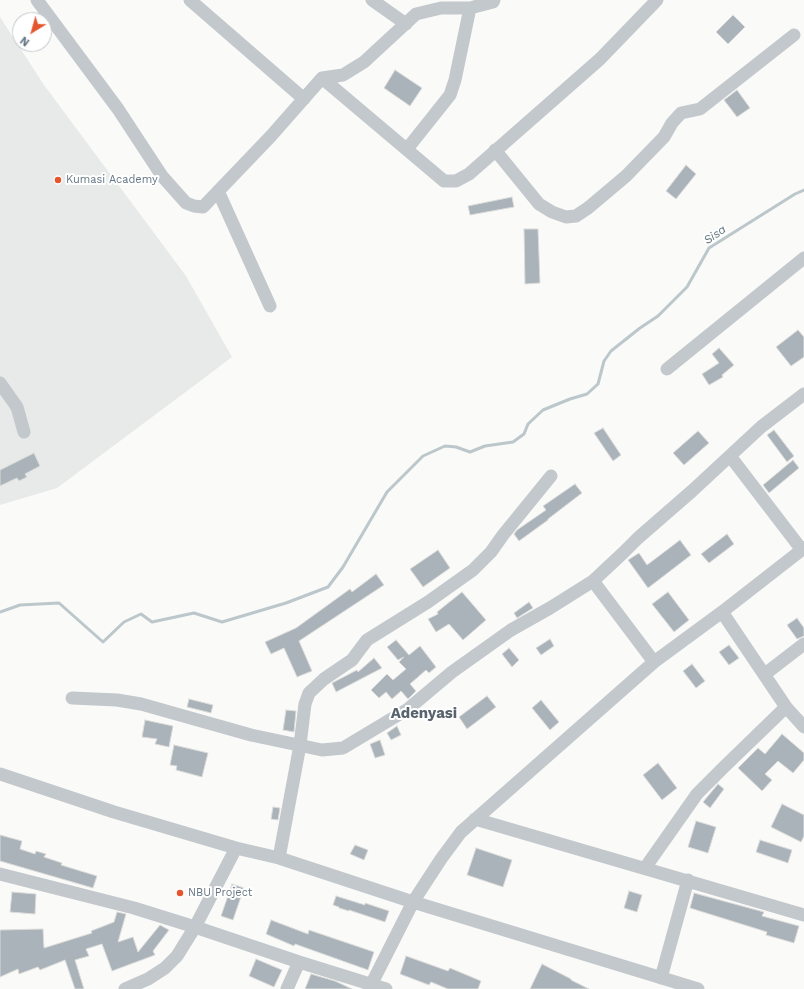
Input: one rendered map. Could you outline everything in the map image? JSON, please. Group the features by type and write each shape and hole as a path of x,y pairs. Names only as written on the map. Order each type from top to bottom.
{"street":[{"path":"37,0 118,109 162,176 186,203 203,207 271,136 322,78 342,75 364,62 416,14 441,8 470,8 493,2 494,0"},
{"path":"190,0 304,99"},
{"path":"372,0 406,24"},
{"path":"322,78 444,180 456,181 469,174 600,59 657,0"},
{"path":"407,149 450,95 455,80 470,8"},
{"path":"495,150 539,204 552,212 566,217 576,216 588,208 626,176 664,137 672,123 682,113 700,110 794,35"},
{"path":"218,191 270,306"},
{"path":"667,369 804,258"},
{"path":"0,383 17,407 24,432"},
{"path":"72,698 117,700 141,704 251,735 322,750 343,748 408,709 452,672 505,634 592,581 762,427 804,394"},
{"path":"370,987 414,902 441,859 461,832 654,662 722,612 803,549 730,456"},
{"path":"279,858 300,745 305,704 309,692 324,679 352,660 367,640 428,602 473,570 491,552 551,476"},
{"path":"592,581 654,662"},
{"path":"722,612 786,707 804,727"},
{"path":"765,674 804,644"},
{"path":"645,868 698,794 786,707"},
{"path":"0,774 114,812 236,848 279,858 414,902 698,989"},
{"path":"475,819 804,915"},
{"path":"125,989 148,979 165,968 177,956 195,927 236,848"},
{"path":"0,874 134,908 195,927 370,987 386,989"},
{"path":"660,978 688,880"},
{"path":"287,989 298,962"}],"shaded area":[{"name":"Kumasi Academy","path":"0,17 12,36 12,52 23,52 44,85 186,276 232,357 57,488 0,505"}],"building":[{"path":"733,15 745,27 728,44 716,32"},
{"path":"395,70 422,88 410,106 384,88"},
{"path":"737,90 750,108 737,117 724,100"},
{"path":"686,165 696,174 676,199 666,191"},
{"path":"512,197 514,207 470,215 468,206"},
{"path":"524,229 538,229 540,283 525,284"},
{"path":"798,330 804,337 804,357 791,366 776,347"},
{"path":"719,348 734,365 722,375 723,377 709,385 702,374 719,363 712,354"},
{"path":"603,428 621,455 613,461 594,433"},
{"path":"774,430 794,456 787,462 767,435"},
{"path":"698,431 709,443 684,465 673,453"},
{"path":"34,453 40,466 25,474 27,477 19,481 17,478 0,486 0,470"},
{"path":"793,460 799,468 769,493 763,485"},
{"path":"575,484 582,493 519,541 514,534 517,530 546,510 543,506"},
{"path":"727,534 734,544 709,563 701,554"},
{"path":"680,540 691,555 648,588 628,560 639,553 647,565"},
{"path":"438,550 450,568 423,587 410,569"},
{"path":"376,574 384,585 299,641 312,671 297,677 284,648 271,654 265,642 296,628 350,589 352,592"},
{"path":"462,592 486,620 463,640 449,624 436,632 428,619 438,614 437,612"},
{"path":"668,592 689,620 674,632 652,604"},
{"path":"529,602 533,608 517,618 514,613"},
{"path":"797,618 804,628 804,636 797,639 787,625"},
{"path":"550,639 554,646 541,655 536,648"},
{"path":"396,640 409,655 420,646 436,667 429,673 426,670 410,684 416,691 408,699 401,691 392,699 386,692 379,698 371,690 387,674 393,680 406,669 399,662 404,657 398,660 387,647"},
{"path":"729,645 739,658 729,665 719,652"},
{"path":"509,648 519,660 512,667 502,654"},
{"path":"374,658 382,668 336,692 332,683 357,670 358,672"},
{"path":"692,664 705,681 696,688 683,671"},
{"path":"487,696 496,707 467,729 459,717"},
{"path":"189,699 213,705 211,713 187,707"},
{"path":"541,700 559,722 550,730 532,708"},
{"path":"286,710 296,711 294,732 283,730"},
{"path":"145,720 173,726 169,747 155,744 157,739 142,737"},
{"path":"397,726 401,735 391,740 387,733"},
{"path":"782,734 804,753 804,760 793,773 778,761 765,774 772,780 762,791 738,768 758,748 765,754"},
{"path":"380,740 385,755 375,758 370,744"},
{"path":"174,745 208,753 202,777 176,770 177,766 170,765"},
{"path":"658,763 677,788 662,800 643,775"},
{"path":"718,784 724,789 710,808 703,802"},
{"path":"782,804 804,815 804,836 801,842 771,827"},
{"path":"273,807 280,808 278,820 271,819"},
{"path":"696,821 716,827 708,853 688,847"},
{"path":"0,835 22,841 20,849 35,854 36,851 46,854 44,857 62,863 61,865 97,876 93,888 0,861"},
{"path":"760,840 792,850 788,863 756,852"},
{"path":"355,845 368,850 364,860 350,854"},
{"path":"476,848 512,860 503,887 467,875"},
{"path":"232,884 244,888 233,920 221,916"},
{"path":"629,891 642,895 637,912 624,908"},
{"path":"12,892 36,894 35,914 10,912"},
{"path":"694,893 764,912 762,916 799,926 794,943 766,935 767,932 690,908"},
{"path":"336,896 389,911 385,922 333,905"},
{"path":"117,912 126,914 118,942 133,937 138,952 160,925 169,930 153,951 155,955 112,971 102,944 86,949 89,956 75,960 84,989 75,989 65,960 40,970 38,967 19,974 18,969 0,977 0,930 43,929 44,948 92,933 91,931 114,922"},
{"path":"271,920 308,934 309,930 374,952 368,970 295,944 294,946 266,934"},
{"path":"406,956 448,971 450,968 481,981 478,989 448,989 431,982 429,985 400,974"},
{"path":"256,959 282,970 274,987 249,976"},
{"path":"542,964 571,980 589,989 530,989"},
{"path":"311,974 335,981 352,989 305,989"}],"waterway":[{"name":"Sisa","path":"0,612 20,605 59,603 103,642 124,622 141,614 152,622 194,613 222,622 286,603 328,587 343,567 387,492 423,456 445,446 456,447 470,452 485,446 513,442 524,434 528,424 543,410 587,394 598,384 604,361 611,351 658,316 687,287 709,248 795,194 804,190"}],"place":[{"name":"Kumasi Academy","path":"58,180"},
{"name":"NBU Project","path":"180,893"}],"district":[{"name":"Adenyasi","path":"424,714"}]}
